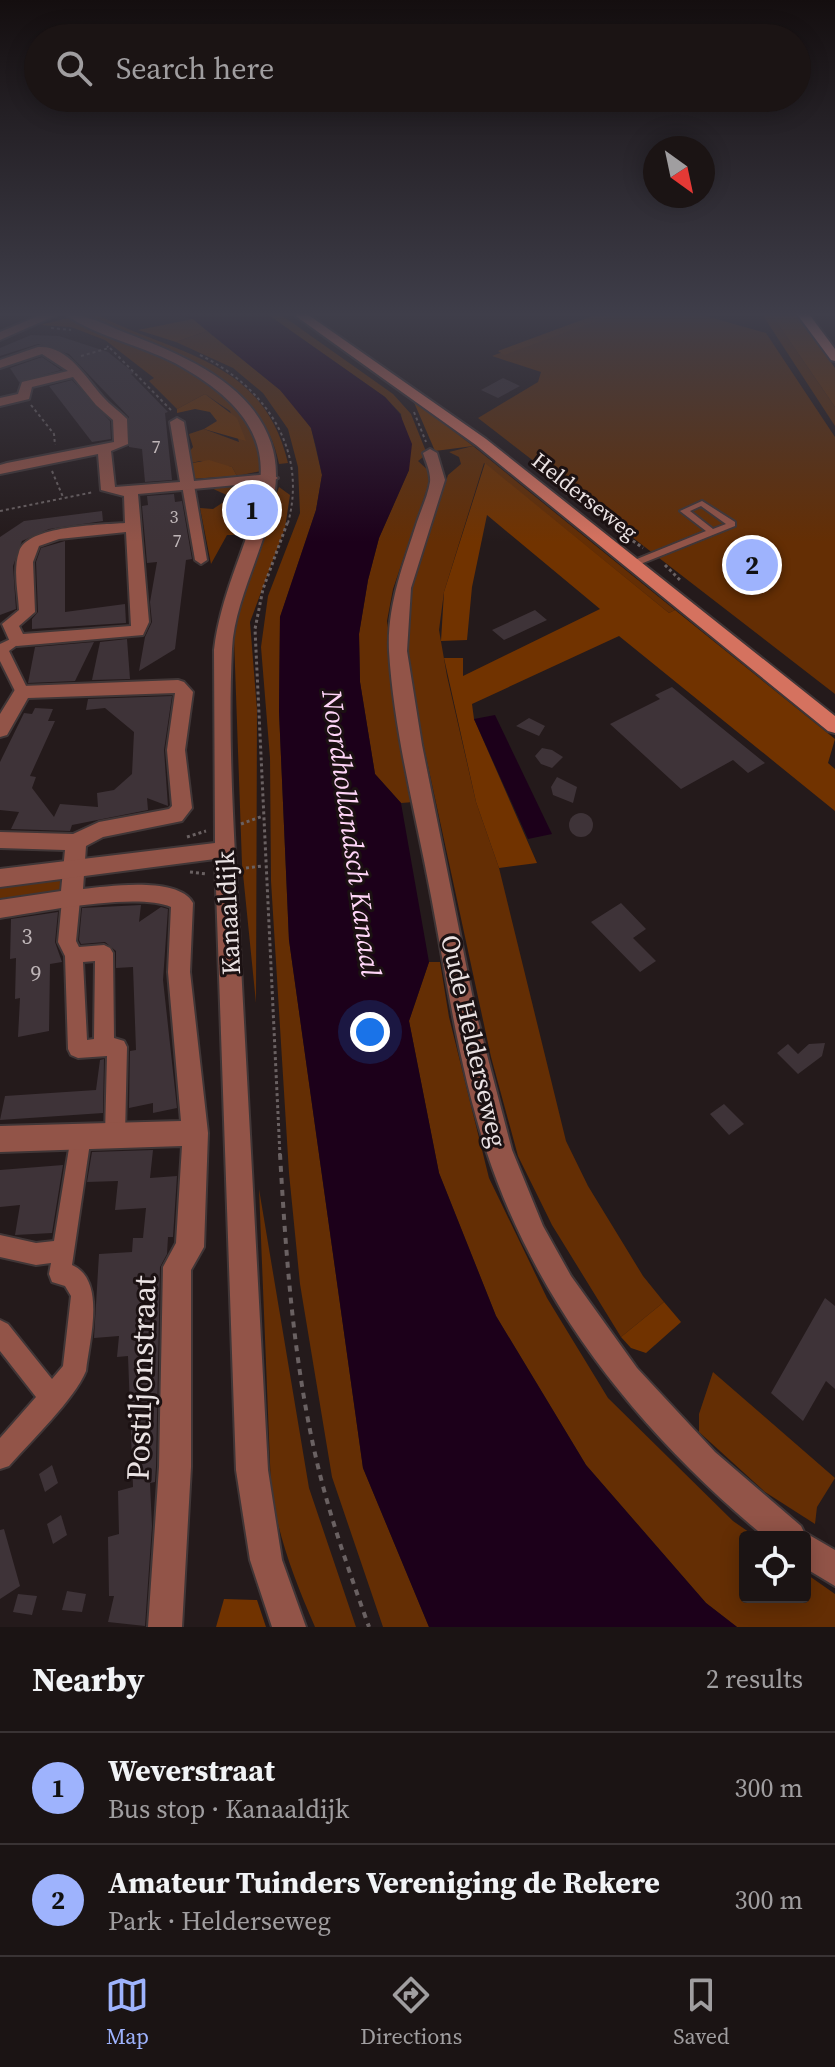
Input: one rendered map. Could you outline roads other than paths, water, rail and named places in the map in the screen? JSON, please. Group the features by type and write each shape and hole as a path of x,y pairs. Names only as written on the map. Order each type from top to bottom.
{"main road":[{"name":"Helderseweg","path":"407,390 481,442 835,726"}],"street":[{"path":"0,402 24,396 25,390"},
{"path":"0,470 121,444 120,419 109,413 89,390"},
{"name":"Kanaaldijk","path":"226,390 249,413 264,438 271,478 225,625 225,850 252,1470 266,1560 289,1627"},
{"path":"177,422 201,560"},
{"path":"104,449 108,490 131,491 271,478"},
{"name":"Oude Helderseweg","path":"430,453 438,480 403,588 398,620 398,651 458,980 497,1147 535,1239 625,1378 715,1475 783,1531"},
{"path":"9,629 137,631 141,622 131,491"},
{"path":"22,692 11,675 1,649 9,629 27,612 27,551 32,542 47,536 133,527"},
{"path":"0,840 76,842 99,830 175,816 182,808 176,750 184,692 178,686 22,692"},
{"path":"0,730 22,692"},
{"path":"76,842 67,942 74,955 78,1049 104,1045 117,1047 115,1135"},
{"path":"0,878 225,850"},
{"name":"Postiljonstraat","path":"71,900 166,894 180,899 183,909 179,972 195,1133 190,1247 177,1267 175,1467 165,1627"},
{"path":"0,909 71,900"},
{"path":"74,955 104,953 104,1045"},
{"path":"0,1139 195,1133"},
{"path":"0,1457 74,1371 83,1293 71,1276 60,1274 81,1136"},
{"path":"0,1246 36,1254 64,1251"},
{"path":"0,1332 52,1398"},
{"path":"811,1552 835,1570"}],"lane":[{"path":"635,563 732,524 702,503 684,511 712,532"}],"water":[{"name":"Noordhollandsch Kanaal","path":"280,390 375,390 400,414 412,444 409,470 379,538 368,580 359,634 360,682 375,774 401,803 429,962 409,1021 439,1173 496,1316 586,1465 706,1603 737,1627 429,1627 363,1468 289,940 279,711 280,617 316,510 322,475 311,428"},
{"path":"495,715 552,834 528,839 474,719"}],"place":[{"name":"Weverstraat","path":"252,510"},
{"name":"Amateur Tuinders Vereniging de Rekere","path":"752,565"}]}
